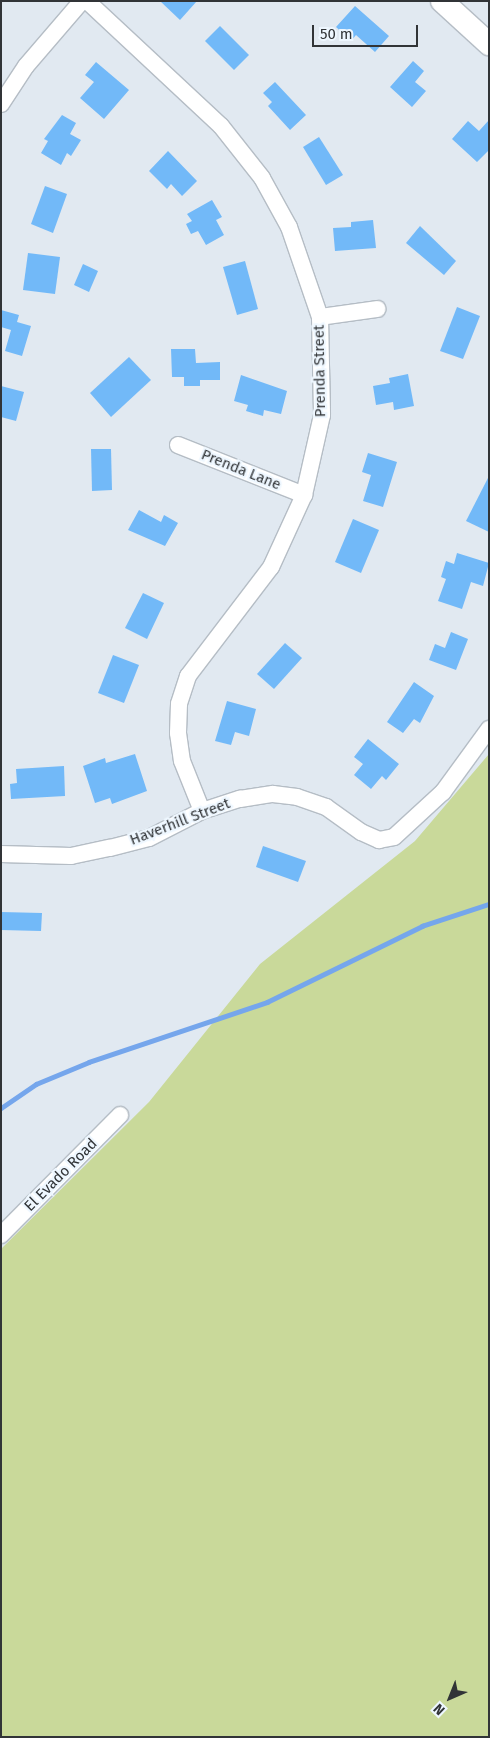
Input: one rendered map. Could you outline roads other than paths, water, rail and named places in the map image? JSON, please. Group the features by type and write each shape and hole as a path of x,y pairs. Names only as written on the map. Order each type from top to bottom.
{"street":[{"path":"1,104 26,66 82,1"},
{"name":"Prenda Street","path":"88,1 220,126 262,178 289,227 320,317 322,415 304,495 271,567 188,676 179,704 178,733 182,761 202,812"},
{"path":"447,3 489,44"},
{"path":"320,317 377,309"},
{"name":"Prenda Lane","path":"178,445 304,495"},
{"name":"Haverhill Street","path":"1,854 30,857 79,854 149,838 202,812 240,800 273,794 297,797 326,807 362,832 379,840 394,837 443,792 489,729"},
{"name":"El Evado Road","path":"1,1235 120,1114"}],"waterway":[{"path":"1,1108 36,1084 89,1062 267,1002 422,926 489,904"}]}
